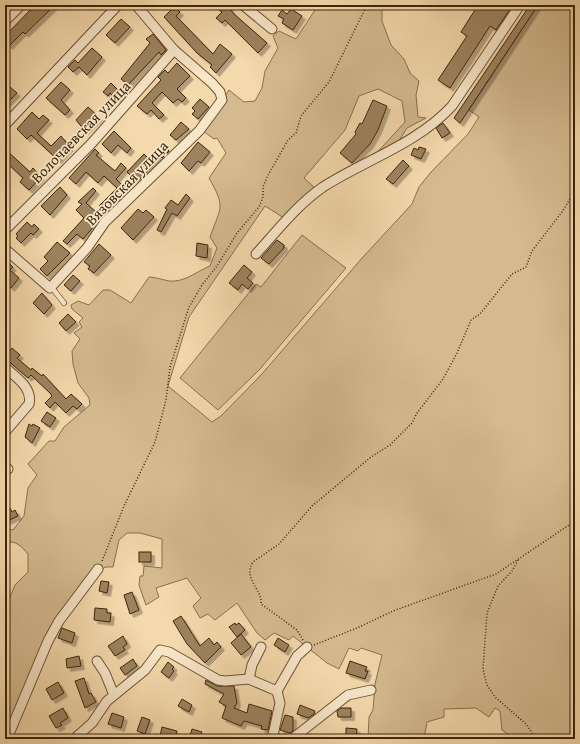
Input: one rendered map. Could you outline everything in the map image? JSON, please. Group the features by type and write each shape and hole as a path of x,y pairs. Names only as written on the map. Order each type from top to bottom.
{"street":[{"path":"5,21 20,5"},
{"path":"5,125 118,5"},
{"path":"136,5 174,50"},
{"path":"243,5 272,29"},
{"path":"256,254 298,209 322,188 419,133 445,114 452,106 520,5"},
{"name":"Вязовская улица","path":"50,288 87,248 105,222 199,131 222,100 222,97 212,83 174,50"},
{"name":"Волочаевская улица","path":"5,230 91,144 174,50"},
{"path":"5,249 50,288"},
{"path":"5,367 25,385 30,399 29,404 5,432"},
{"path":"7,739 48,641 59,621 98,569"},
{"path":"249,679 252,665 261,647"},
{"path":"278,739 272,735 280,703 277,691 297,656 307,647"},
{"path":"74,739 92,723 114,695 145,670 160,650 163,650 218,680 225,681 249,679 277,691"},
{"path":"96,660 105,673 114,695"},
{"path":"292,739 348,696 371,690"}],"lane":[{"path":"50,288 53,289 64,303"}],"path":[{"path":"98,569 124,506 155,442 166,400 170,367 189,307 202,285 217,266 236,233 259,207 267,177 288,140 296,133 301,116 333,77 367,5"},
{"path":"575,190 562,212 532,251 526,267 512,274 480,314 471,320 443,379 417,413 412,423 390,445 371,457 341,484 322,497 279,544 253,562 251,566 251,579 262,599 261,604 297,630 307,647 357,628 393,611 496,574 575,521"},
{"path":"518,558 512,571 498,586 487,613 483,669 487,685 495,697 526,724 536,739"}],"shaded area":[{"path":"310,5 384,5 382,9 382,21 391,45 404,59 410,73 419,81 416,95 418,117 426,118 407,128 397,144 372,158 405,122 402,101 378,89 359,96 345,130 304,178 316,189 284,218 265,206 189,317 168,386 212,422 221,416 261,375 363,257 412,204 419,187 431,172 468,134 479,117 469,110 538,5 575,5 575,739 515,739 502,730 500,711 495,708 489,717 476,708 444,709 444,717 427,722 424,739 368,739 369,717 373,710 375,684 382,655 361,648 358,651 349,648 339,669 327,663 293,636 289,640 274,633 265,640 257,633 237,603 215,620 208,614 200,618 193,606 201,598 187,578 156,588 159,597 146,605 139,585 140,576 143,576 144,566 162,568 162,539 140,533 127,533 119,540 113,567 105,567 57,619 5,738 5,609 15,585 28,572 28,554 21,546 15,543 5,543 5,528 13,530 24,516 28,488 37,475 28,464 49,441 55,441 64,427 90,405 89,398 78,383 73,364 72,351 80,339 74,333 82,327 79,322 83,318 72,309 71,305 78,301 89,305 103,290 110,290 131,303 149,277 175,281 188,277 210,266 217,248 210,237 219,213 220,202 209,178 226,153 217,138 214,139 203,131 229,90 244,102 255,101 262,88 265,71 278,48 273,36 279,31 296,39 315,10"},
{"path":"302,235 346,268 260,369 218,410 180,378 256,284 261,287"}],"building":[{"path":"35,5 55,5 25,34 23,32 9,46 5,42 5,36"},
{"path":"214,5 227,5 234,14 267,43 258,53 225,20 222,23 216,18 222,12"},
{"path":"478,5 513,5 496,30 490,26 450,88 438,80 467,36 461,32"},
{"path":"530,5 538,5 460,123 454,118"},
{"path":"174,7 180,12 176,16 213,54 220,44 232,54 216,73 210,67 212,65 197,53 164,17"},
{"path":"291,9 302,16 293,30 282,23 284,19 278,16 282,10 287,14"},
{"path":"121,19 130,27 115,43 106,35"},
{"path":"153,34 166,50 161,55 159,52 128,85 121,79 150,43 146,39"},
{"path":"92,48 102,57 87,75 79,67 73,72 68,67 75,60 78,63"},
{"path":"177,63 190,76 177,89 186,98 182,102 178,99 173,103 162,92 152,103 164,115 159,119 151,110 147,114 137,106 161,80 158,77 165,70 168,73"},
{"path":"61,82 70,90 61,100 70,110 65,115 46,98"},
{"path":"111,83 121,93 116,99 110,93 108,96 103,92"},
{"path":"10,87 17,93 5,105 5,93"},
{"path":"200,99 209,107 198,119 192,114 195,111 192,108"},
{"path":"373,100 387,106 378,130 370,144 352,163 340,153 356,134 355,132 360,123 362,124"},
{"path":"88,107 99,117 85,131 76,120"},
{"path":"32,112 39,119 43,115 49,120 37,133 51,146 61,136 70,147 58,160 31,135 27,139 17,129"},
{"path":"181,122 189,129 176,140 170,135"},
{"path":"443,123 450,133 442,138 436,128"},
{"path":"114,131 131,148 127,153 118,145 111,153 102,144"},
{"path":"198,142 210,152 201,163 198,161 189,171 181,163"},
{"path":"162,143 169,151 162,158 161,157 137,182 127,172 144,154 148,158"},
{"path":"419,147 426,149 421,159 411,155 414,148 418,150"},
{"path":"5,149 30,172 33,168 41,177 29,190 20,182 23,178 5,161"},
{"path":"95,149 99,153 96,155 115,171 121,163 126,168 116,179 128,191 120,198 119,197 105,211 99,206 117,188 104,176 98,183 86,172 76,184 69,178"},
{"path":"403,160 409,166 393,184 386,179"},
{"path":"60,187 67,195 50,215 41,206"},
{"path":"93,188 96,191 86,203 96,212 90,218 96,224 83,239 77,234 67,244 63,241 84,218 76,210 82,204 78,202"},
{"path":"186,194 190,198 177,216 172,213 161,232 157,230 167,209 165,208 171,200 178,205"},
{"path":"138,209 143,213 146,210 154,217 133,240 121,228"},
{"path":"27,222 32,227 34,224 39,229 33,235 31,233 21,243 16,238 18,236 16,234"},
{"path":"277,240 284,245 284,248 269,264 261,258"},
{"path":"57,242 70,253 47,276 40,269 48,261 44,257"},
{"path":"197,243 208,245 207,258 196,256"},
{"path":"99,244 111,255 94,273 88,269 90,266 84,262"},
{"path":"5,260 13,267 10,270 19,278 11,288 5,283"},
{"path":"244,265 252,272 247,278 253,283 248,289 242,284 238,290 229,283"},
{"path":"73,275 80,281 71,291 64,285"},
{"path":"42,293 52,305 44,314 33,303"},
{"path":"68,314 76,322 66,331 59,323"},
{"path":"12,348 20,355 17,358 31,370 32,368 42,376 43,374 66,399 71,394 82,404 77,409 73,406 66,413 55,402 50,408 45,403 52,396 50,393 31,375 28,378 5,358"},
{"path":"47,412 56,418 50,427 41,421"},
{"path":"29,424 32,426 33,424 40,428 32,443 25,437"},
{"path":"10,508 12,512 15,510 18,516 5,522 5,510"},
{"path":"139,552 151,552 151,562 139,562"},
{"path":"101,581 109,582 107,593 99,591"},
{"path":"132,592 139,610 130,614 124,595"},
{"path":"95,608 107,609 107,613 111,613 110,622 94,620"},
{"path":"181,616 200,646 209,638 214,645 217,642 221,647 205,663 187,644 173,621"},
{"path":"235,623 236,625 239,623 245,630 237,637 229,627"},
{"path":"62,628 75,633 72,643 58,638"},
{"path":"241,634 251,647 241,655 231,643"},
{"path":"123,636 127,644 123,647 125,650 115,656 108,646"},
{"path":"278,638 289,645 285,652 274,645"},
{"path":"79,656 81,666 67,668 66,659"},
{"path":"133,659 137,666 125,675 120,668"},
{"path":"350,661 367,667 365,671 368,671 365,679 346,673"},
{"path":"168,662 174,667 172,669 174,671 169,678 161,672"},
{"path":"84,678 89,694 91,693 96,702 85,708 75,681"},
{"path":"206,680 217,686 234,686 237,703 234,708 247,713 249,704 272,711 268,730 261,729 262,726 244,721 241,726 222,718 226,706 219,702 224,694 205,684"},
{"path":"58,682 64,693 52,700 46,689"},
{"path":"182,699 192,705 189,712 178,706"},
{"path":"300,705 315,711 314,714 308,718 297,714"},
{"path":"63,708 68,718 60,723 62,725 56,728 49,716"},
{"path":"341,708 351,708 351,717 338,717 337,711"},
{"path":"112,713 124,717 121,728 108,724"},
{"path":"285,715 293,717 293,731 290,733 280,730"},
{"path":"142,717 150,720 145,734 137,731"},
{"path":"162,727 177,731 175,739 160,736"},
{"path":"346,728 357,729 356,739 346,739"},
{"path":"192,729 202,732 199,739 189,739"}]}
